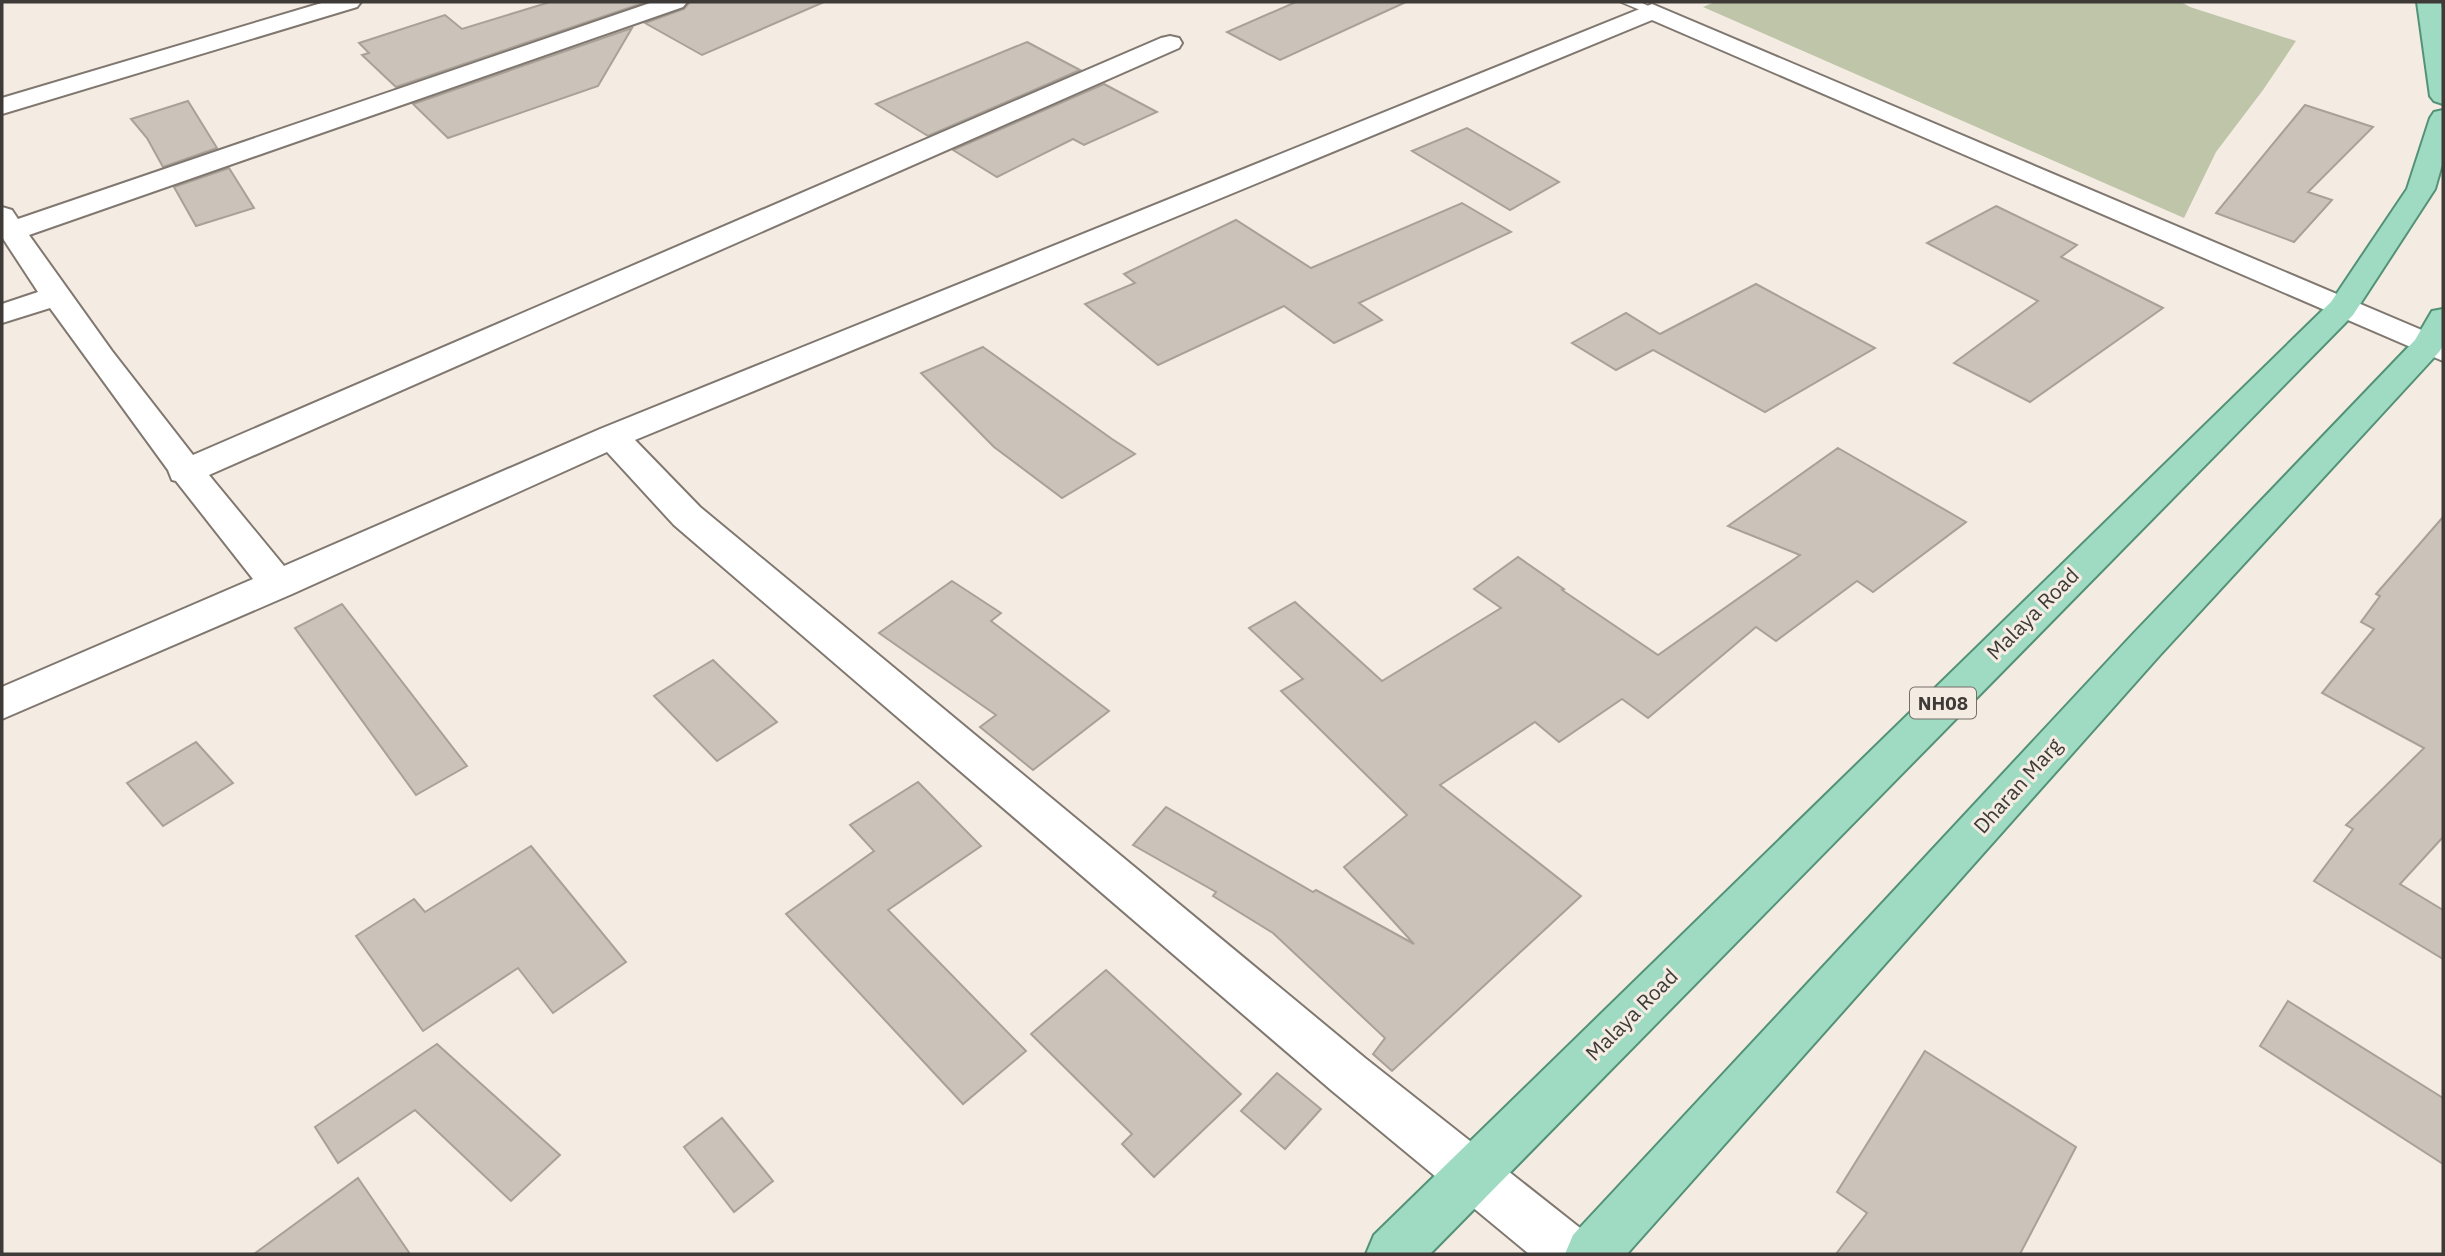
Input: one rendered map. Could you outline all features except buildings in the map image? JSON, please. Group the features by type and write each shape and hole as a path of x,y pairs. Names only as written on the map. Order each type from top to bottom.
{"main road":[{"path":"2430,2 2443,96"},
{"name":"Malaya Road","path":"1393,1254 2342,308 2421,189 2443,118"},
{"name":"Dharan Marg","path":"1592,1254 2146,645 2438,338"}],"street":[{"path":"2,106 349,2"},
{"path":"279,585 184,472 55,296 7,224 675,2"},
{"path":"2,704 612,437 1650,5 2342,308 2438,338"},
{"path":"184,472 1170,43"},
{"path":"2,314 55,296"},
{"path":"612,437 687,516 1327,1056 1570,1254"}],"green space":[{"path":"1715,2 2181,2 2296,41 2216,152 2184,218 1703,7"}]}
